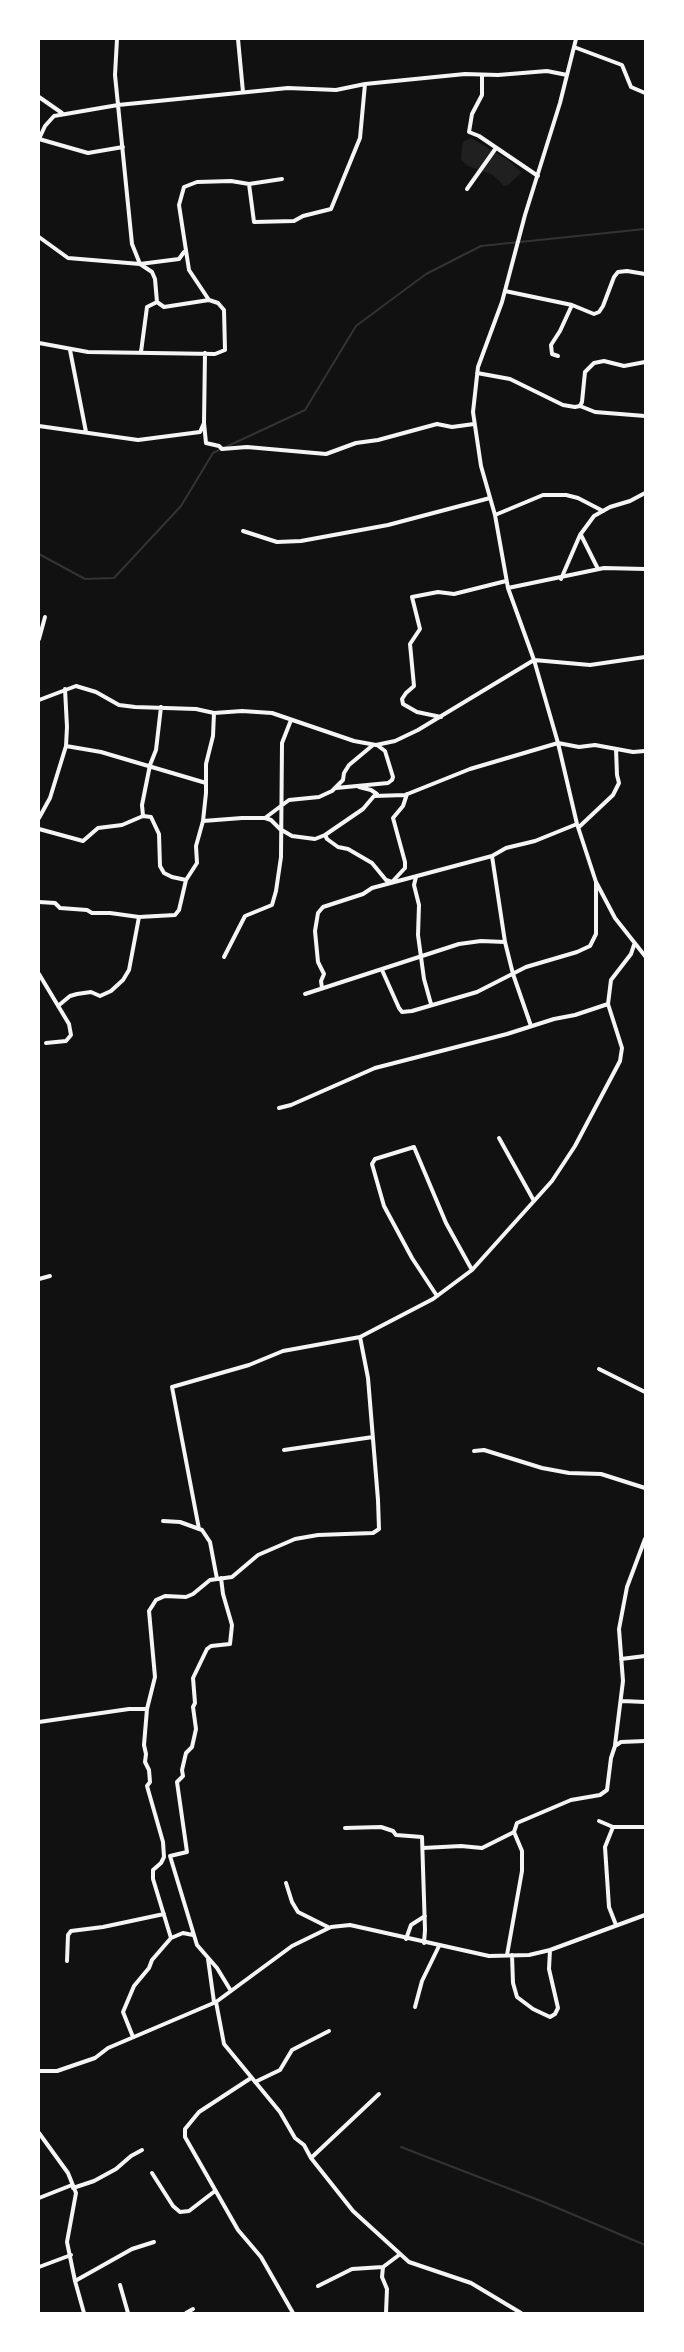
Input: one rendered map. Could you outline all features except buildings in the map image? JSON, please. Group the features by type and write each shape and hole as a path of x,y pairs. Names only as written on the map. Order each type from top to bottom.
{"street":[{"path":"39,343 88,352 215,354 225,350 224,310 218,303 209,300 164,307 157,302 155,279 152,272 140,264 132,244 115,75 117,39"},
{"path":"238,39 243,92"},
{"path":"576,39 505,291 477,373 473,412 481,466 495,515 508,588 534,660 558,743 578,826 596,882 615,918 645,956"},
{"path":"574,47 622,65 631,87 645,93"},
{"path":"123,147 88,153 39,139 45,126 54,116 118,105 288,88 336,90 365,84 465,74 547,71 567,75"},
{"path":"482,75 482,95 472,114 469,132 479,136 538,176"},
{"path":"249,184 254,222 294,221 303,216 331,209 360,138 365,84"},
{"path":"39,97 62,113"},
{"path":"468,189 496,148"},
{"path":"209,300 189,270 179,205 184,187 197,182 231,181 249,184 282,179"},
{"path":"39,237 68,258 140,264 179,259 185,251"},
{"path":"505,291 572,305 594,314 599,312 618,272 645,274"},
{"path":"141,352 147,307 157,302"},
{"path":"558,356 552,354 551,345 561,331 572,305"},
{"path":"70,350 86,432"},
{"path":"205,353 206,443 222,449 247,447 326,454 356,443 378,440 437,424 452,427 474,424"},
{"path":"580,406 585,372 594,363 604,361 624,366 645,362"},
{"path":"477,373 510,379 563,405 580,406 595,412 645,416"},
{"path":"39,426 138,440 200,432 204,423"},
{"path":"561,579 580,535 594,516 645,493"},
{"path":"495,515 543,495 566,495 603,511"},
{"path":"243,531 277,542 301,541 388,525 490,498"},
{"path":"580,535 598,569"},
{"path":"508,588 561,579 598,569 645,569"},
{"path":"441,718 417,712 403,704 402,699 414,686 410,644 420,629 412,597 438,592 454,594 506,580"},
{"path":"39,639 45,617"},
{"path":"265,818 289,800 319,797 336,788 343,780 349,765 375,745 395,741 441,718 534,660 590,665 645,657"},
{"path":"39,700 76,686 85,687 119,705 161,706 214,713 242,711 272,713 325,729 354,741 375,745 385,751 392,780 388,783 365,783 356,786"},
{"path":"39,818 50,798 66,746 65,689"},
{"path":"143,816 142,805 150,765 156,750 161,706"},
{"path":"39,902 55,903 60,908 87,910 92,913 139,917 175,915 179,910 186,880 197,863 196,846 202,821 206,764 213,736 214,713"},
{"path":"224,957 245,916 272,905 276,891 281,857 282,743 291,720"},
{"path":"336,788 365,787 377,795 399,797 470,769 558,743 633,752 645,751"},
{"path":"66,746 101,752 206,783"},
{"path":"322,988 321,981 324,974 318,962 315,931 318,913 323,907 392,882 492,856 506,848 578,826 613,795 619,783 616,749"},
{"path":"392,882 405,868 393,818 403,806 407,794"},
{"path":"202,821 265,818 272,820 280,829 301,839 315,838 325,835 363,810 370,799 377,795"},
{"path":"39,829 83,841 98,828 122,825 143,816 151,817 159,834 160,866 164,873 186,880"},
{"path":"325,835 338,847 348,849 372,863 386,880 392,882"},
{"path":"492,856 505,942 513,974 531,1026"},
{"path":"416,877 414,885 419,905 418,935 431,1004"},
{"path":"382,970 402,1011 412,1011 477,992 525,967 577,952 590,946 596,934 596,882"},
{"path":"58,1006 70,996 77,994 91,993 100,996 111,991 123,980 129,970 139,917"},
{"path":"305,994 459,944 481,941 505,942"},
{"path":"231,1991 197,1945 170,1856 187,1852 177,1782 183,1776 186,1753 192,1748 196,1729 193,1678 207,1649 211,1646 230,1644 232,1625 210,1542 200,1529 172,1387 249,1365 283,1351 360,1337 437,1296 472,1270 552,1181 575,1146 620,1061 622,1048 608,1004 611,980 631,954 634,944"},
{"path":"39,974 69,1024 71,1035 66,1041 46,1043"},
{"path":"279,1108 291,1105 375,1068 575,1015 608,1004"},
{"path":"499,1138 534,1201"},
{"path":"437,1296 412,1258 384,1206 372,1164 375,1159 414,1147 446,1223 472,1270"},
{"path":"39,1279 50,1276"},
{"path":"171,1938 153,1879 153,1870 161,1863 164,1849 147,1786 150,1782 149,1770 145,1762 147,1709 154,1677 149,1611 156,1599 165,1596 186,1597 210,1581 232,1577 258,1555 295,1539 318,1534 373,1533 379,1529 368,1378 360,1337"},
{"path":"599,1369 645,1392"},
{"path":"284,1450 373,1437"},
{"path":"474,1451 484,1450 542,1468 568,1473 601,1474 645,1488"},
{"path":"164,1521 180,1522 200,1529"},
{"path":"550,1950 549,1969 558,2008 550,2017 533,2009 517,1997 513,1983 510,1955 522,1870 522,1851 514,1832 517,1823 529,1817 571,1800 600,1795 607,1790 622,1701 619,1629 627,1587 645,1539"},
{"path":"621,1659 645,1656"},
{"path":"622,1701 645,1702"},
{"path":"39,1722 129,1709 147,1709"},
{"path":"615,1746 621,1742 645,1741"},
{"path":"599,1821 613,1827 645,1827"},
{"path":"345,1828 381,1827 393,1831 396,1835 422,1837 424,1943"},
{"path":"613,1827 605,1847 609,1907 616,1925"},
{"path":"423,1848 461,1846 482,1848 514,1832"},
{"path":"286,1882 292,1902 298,1912 329,1928"},
{"path":"67,1961 68,1935 71,1930 103,1927 164,1914"},
{"path":"39,2071 57,2071 95,2058 108,2048 215,2002 292,1946 329,1928 350,1925 489,1956 529,1955 550,1950 645,1915"},
{"path":"406,1939 411,1925 425,1916"},
{"path":"133,2038 123,2012 125,2004 134,1991 134,1986 149,1968 152,1959 171,1938 183,1933 193,1935"},
{"path":"415,2007 422,1982 440,1946"},
{"path":"208,1957 224,2044 280,2112 295,2138 304,2145 311,2158 353,2211 409,2262 471,2283 521,2313"},
{"path":"293,2313 269,2269 238,2230 215,2191 189,2146 185,2137 186,2129 199,2112 253,2080 280,2070 292,2050 329,2031"},
{"path":"311,2158 379,2094"},
{"path":"39,2133 68,2174 76,2193 67,2242 84,2313"},
{"path":"39,2198 94,2181 116,2169 142,2150"},
{"path":"152,2173 173,2206 180,2212 189,2211 215,2191"},
{"path":"75,2281 132,2249 154,2242"},
{"path":"39,2267 70,2254"},
{"path":"318,2286 352,2269 383,2267 399,2254"},
{"path":"383,2267 382,2277 387,2289 386,2313"},
{"path":"120,2285 128,2313"},
{"path":"186,2313 194,2309"}],"shaded area":[{"path":"471,138 508,160 521,173 504,186 493,175 468,166 461,160 462,146 464,141"}],"waterway":[{"path":"39,554 85,579 114,578 181,506 213,453 305,410 356,326 426,274 481,246 645,229"},
{"path":"401,2147 541,2201 645,2245"}]}
